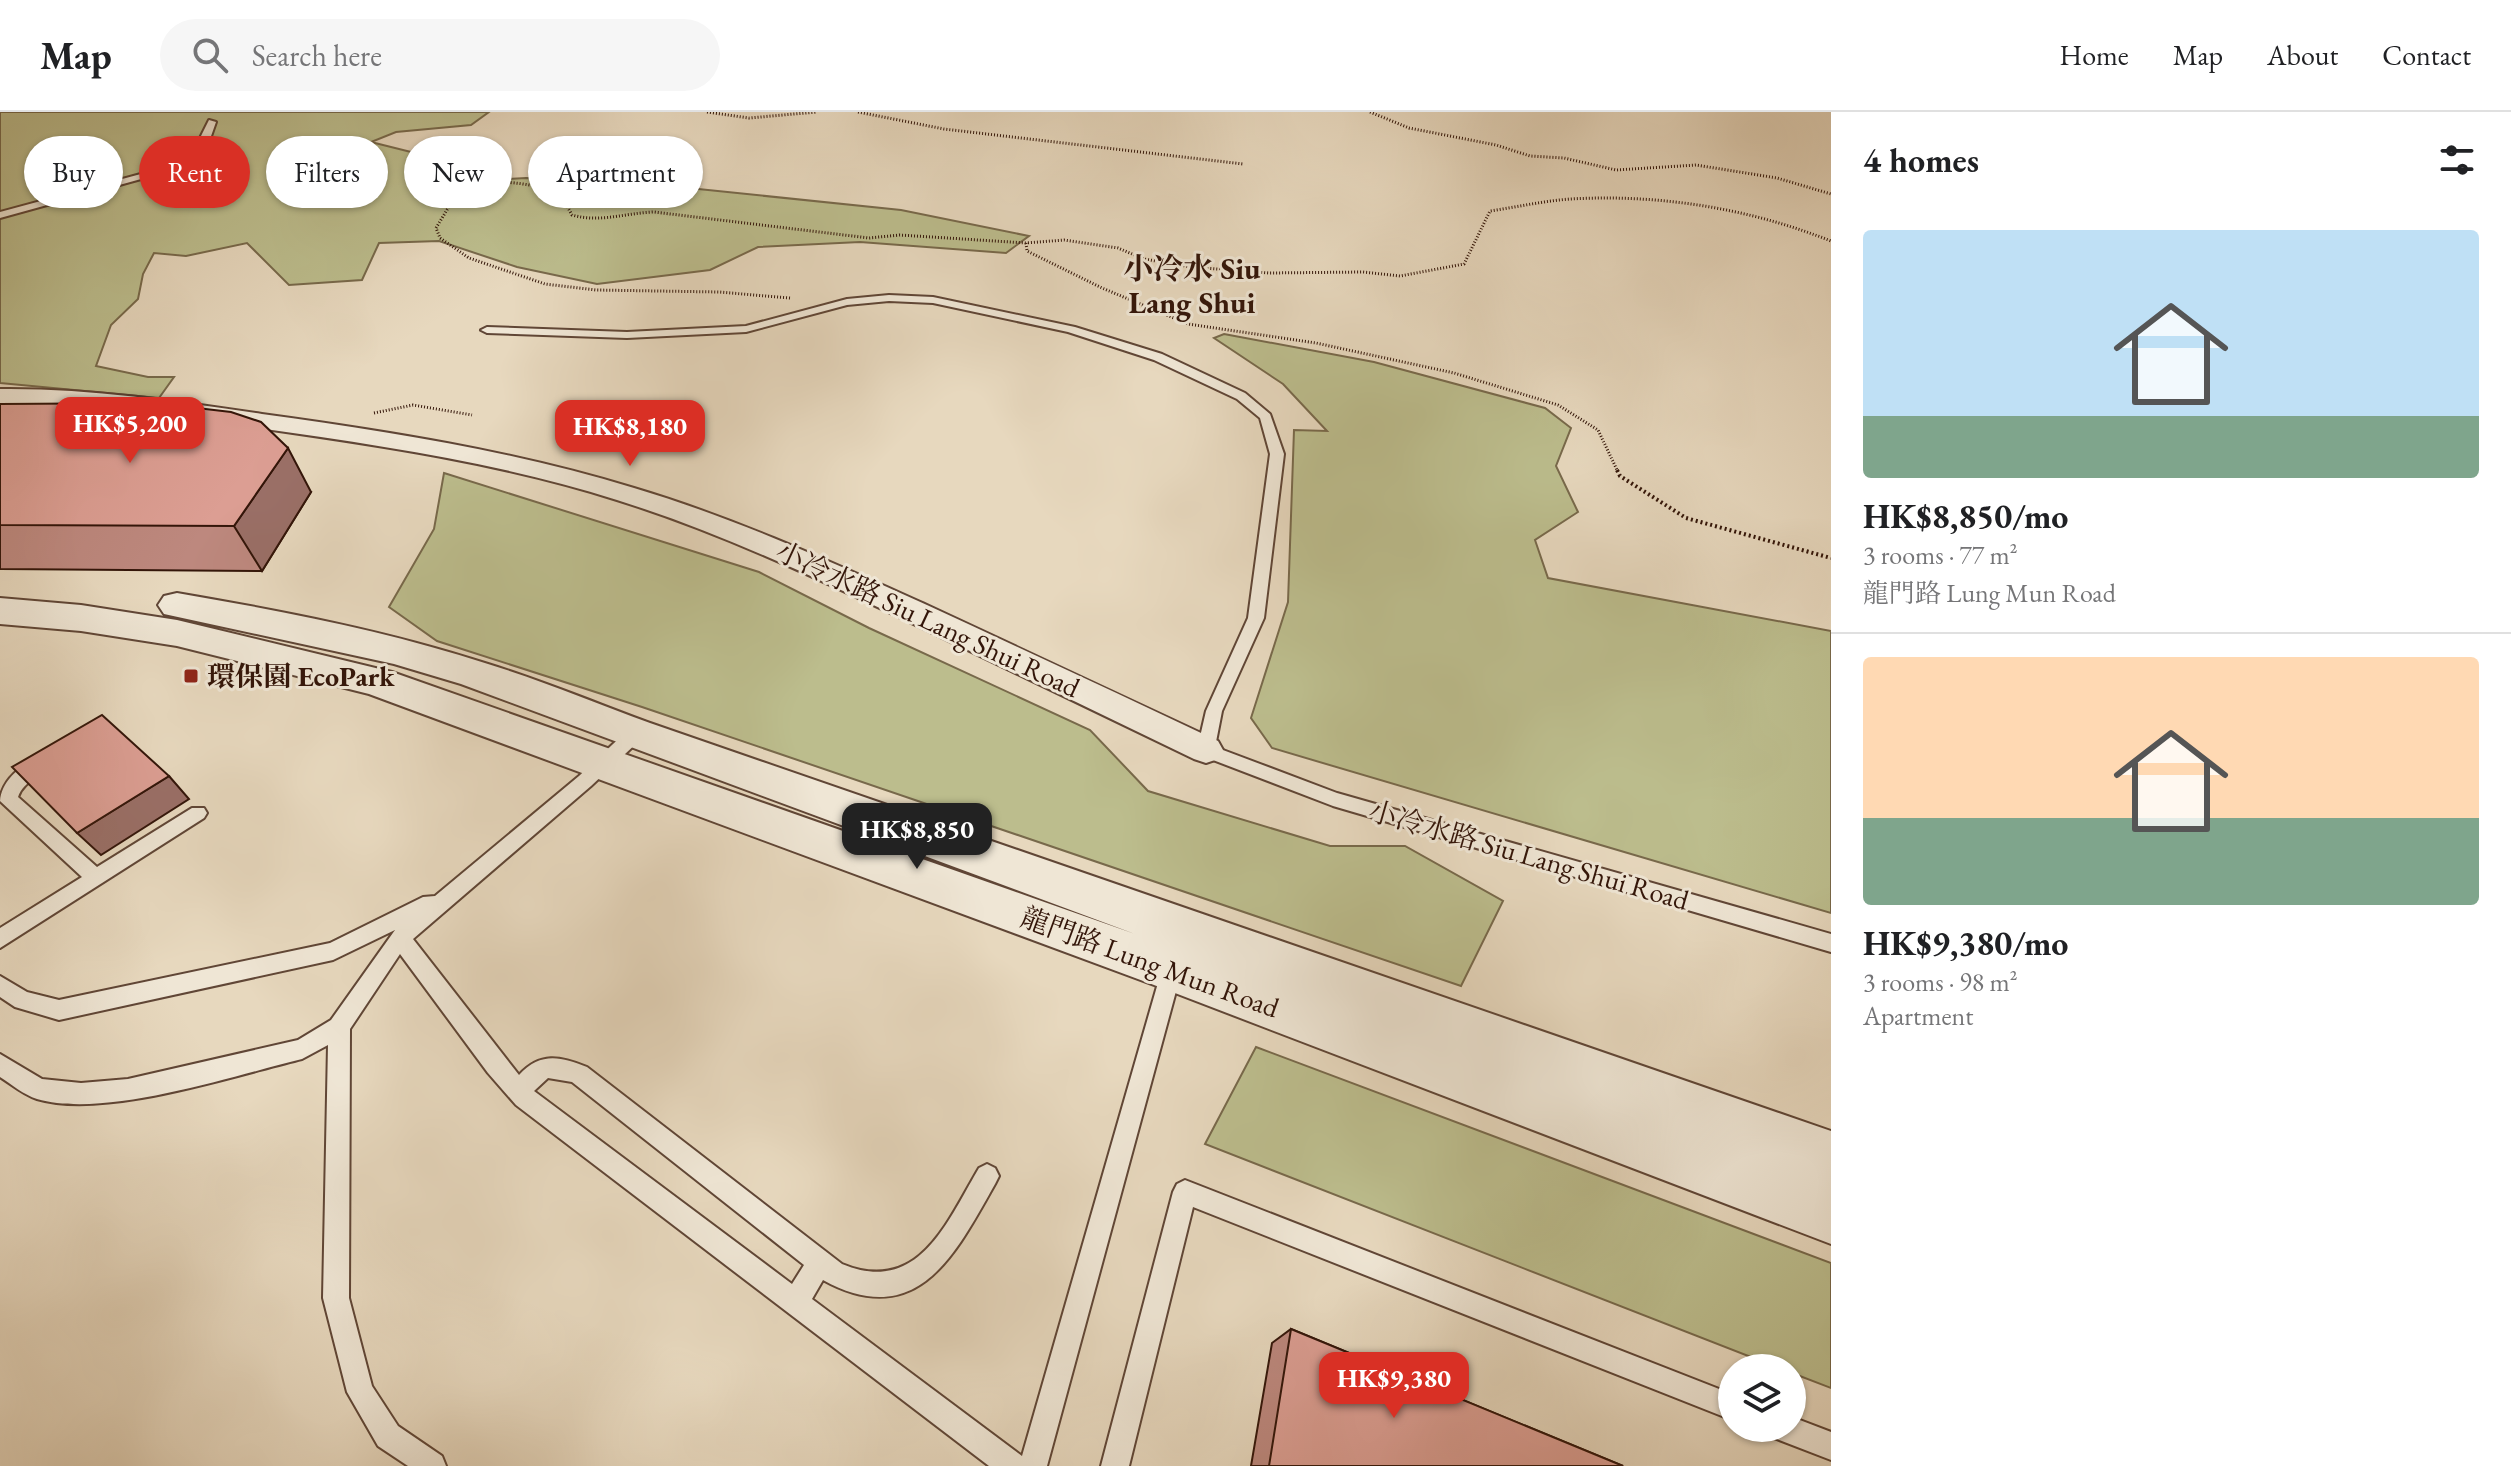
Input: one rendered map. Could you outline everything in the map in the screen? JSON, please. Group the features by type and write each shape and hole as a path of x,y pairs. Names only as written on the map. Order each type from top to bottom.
{"street":[{"name":"小冷水路 Siu Lang Shui Road","path":"0,396 44,395 116,401 295,426 491,460 621,492 748,536 1206,750"},
{"name":"龍門路 Lung Mun Road","path":"0,586 161,602 261,620 475,674 620,749 1172,969 1831,1215"},
{"name":"龍門路 Lung Mun Road","path":"0,611 81,618 177,633 378,682 620,749 1831,1160"}],"lane":[{"path":"0,215 64,195 136,179 169,166 193,155 207,140 212,122"},
{"path":"487,330 627,335 746,329 847,302 889,298 933,300 1071,329 1158,357 1241,396 1266,417 1277,454 1256,618 1214,711 1206,750"},
{"path":"0,1064 38,1089 81,1094 128,1090 302,1049 339,1027 400,938 620,749"},
{"name":"小冷水路 Siu Lang Shui Road","path":"1206,750 1333,799 1831,943"},
{"path":"61,753 20,777 10,789 8,799 96,878"},
{"path":"0,939 198,813"},
{"path":"0,985 22,1000 59,1010 333,951 463,886"},
{"path":"400,938 519,1092 1012,1466"},
{"path":"1033,1466 1172,969"},
{"path":"339,1027 336,1298 360,1392 388,1436 432,1466"},
{"path":"519,1092 537,1071 546,1066 555,1065 579,1074 834,1273 867,1285 895,1285 917,1276 934,1264 987,1176"},
{"path":"1115,1466 1185,1192 1718,1401"},
{"path":"795,1304 820,1262"},
{"path":"1806,1436 1831,1446"}],"path":[{"path":"707,112 740,117 817,112"},
{"path":"740,117 747,112"},
{"path":"858,112 944,129 1243,164"},
{"path":"1370,112 1409,128 1496,145 1530,156 1564,158 1616,170 1696,165 1777,178 1831,194"},
{"path":"790,298 719,292 596,290 545,284 469,258 440,238 436,228 462,185 500,180 539,185 560,193 572,215 589,220 624,213 654,212 869,238 883,238 894,232 912,237 1026,243 1064,240 1118,248 1144,259 1191,267 1269,273 1363,272 1400,276 1464,264 1490,211 1580,199 1676,201 1733,208 1831,241"},
{"path":"1026,243 1027,251 1102,288 1188,324 1316,343 1454,373 1558,405 1598,430 1620,476 1686,518 1831,558"},
{"path":"364,413 377,414 413,405 472,415"}],"green space":[{"path":"0,112 489,112 471,125 396,132 386,136 266,136 266,208 388,208 388,146 404,150 404,208 512,208 512,179 528,178 528,208 703,208 703,190 901,210 1029,236 1006,253 860,242 758,247 710,270 597,284 517,267 439,241 379,243 362,280 289,285 247,243 186,256 154,253 143,274 138,299 111,325 96,366 148,377 174,377 159,398 0,383"},
{"path":"1224,334 1374,362 1545,408 1571,428 1556,466 1578,512 1535,540 1548,578 1831,631 1831,913 1272,748 1251,718 1288,602 1294,430 1327,431 1283,384 1214,338"},
{"path":"444,473 759,572 869,628 1090,730 1148,791 1330,846 1405,846 1503,901 1461,986 642,707 437,641 389,607 434,529"},
{"path":"1256,1047 1831,1263 1831,1388 1806,1378 1806,1354 1743,1354 1205,1144"}],"building":[{"path":"154,403 231,412 261,422 288,448 234,526 0,525 0,404"},
{"path":"102,715 169,776 77,833 12,767"},
{"path":"1291,1329 1623,1466 1269,1466"}],"place":[{"name":"環保園 EcoPark","path":"191,676"}],"district":[{"name":"小冷水 Siu Lang Shui","path":"1192,286"}]}
